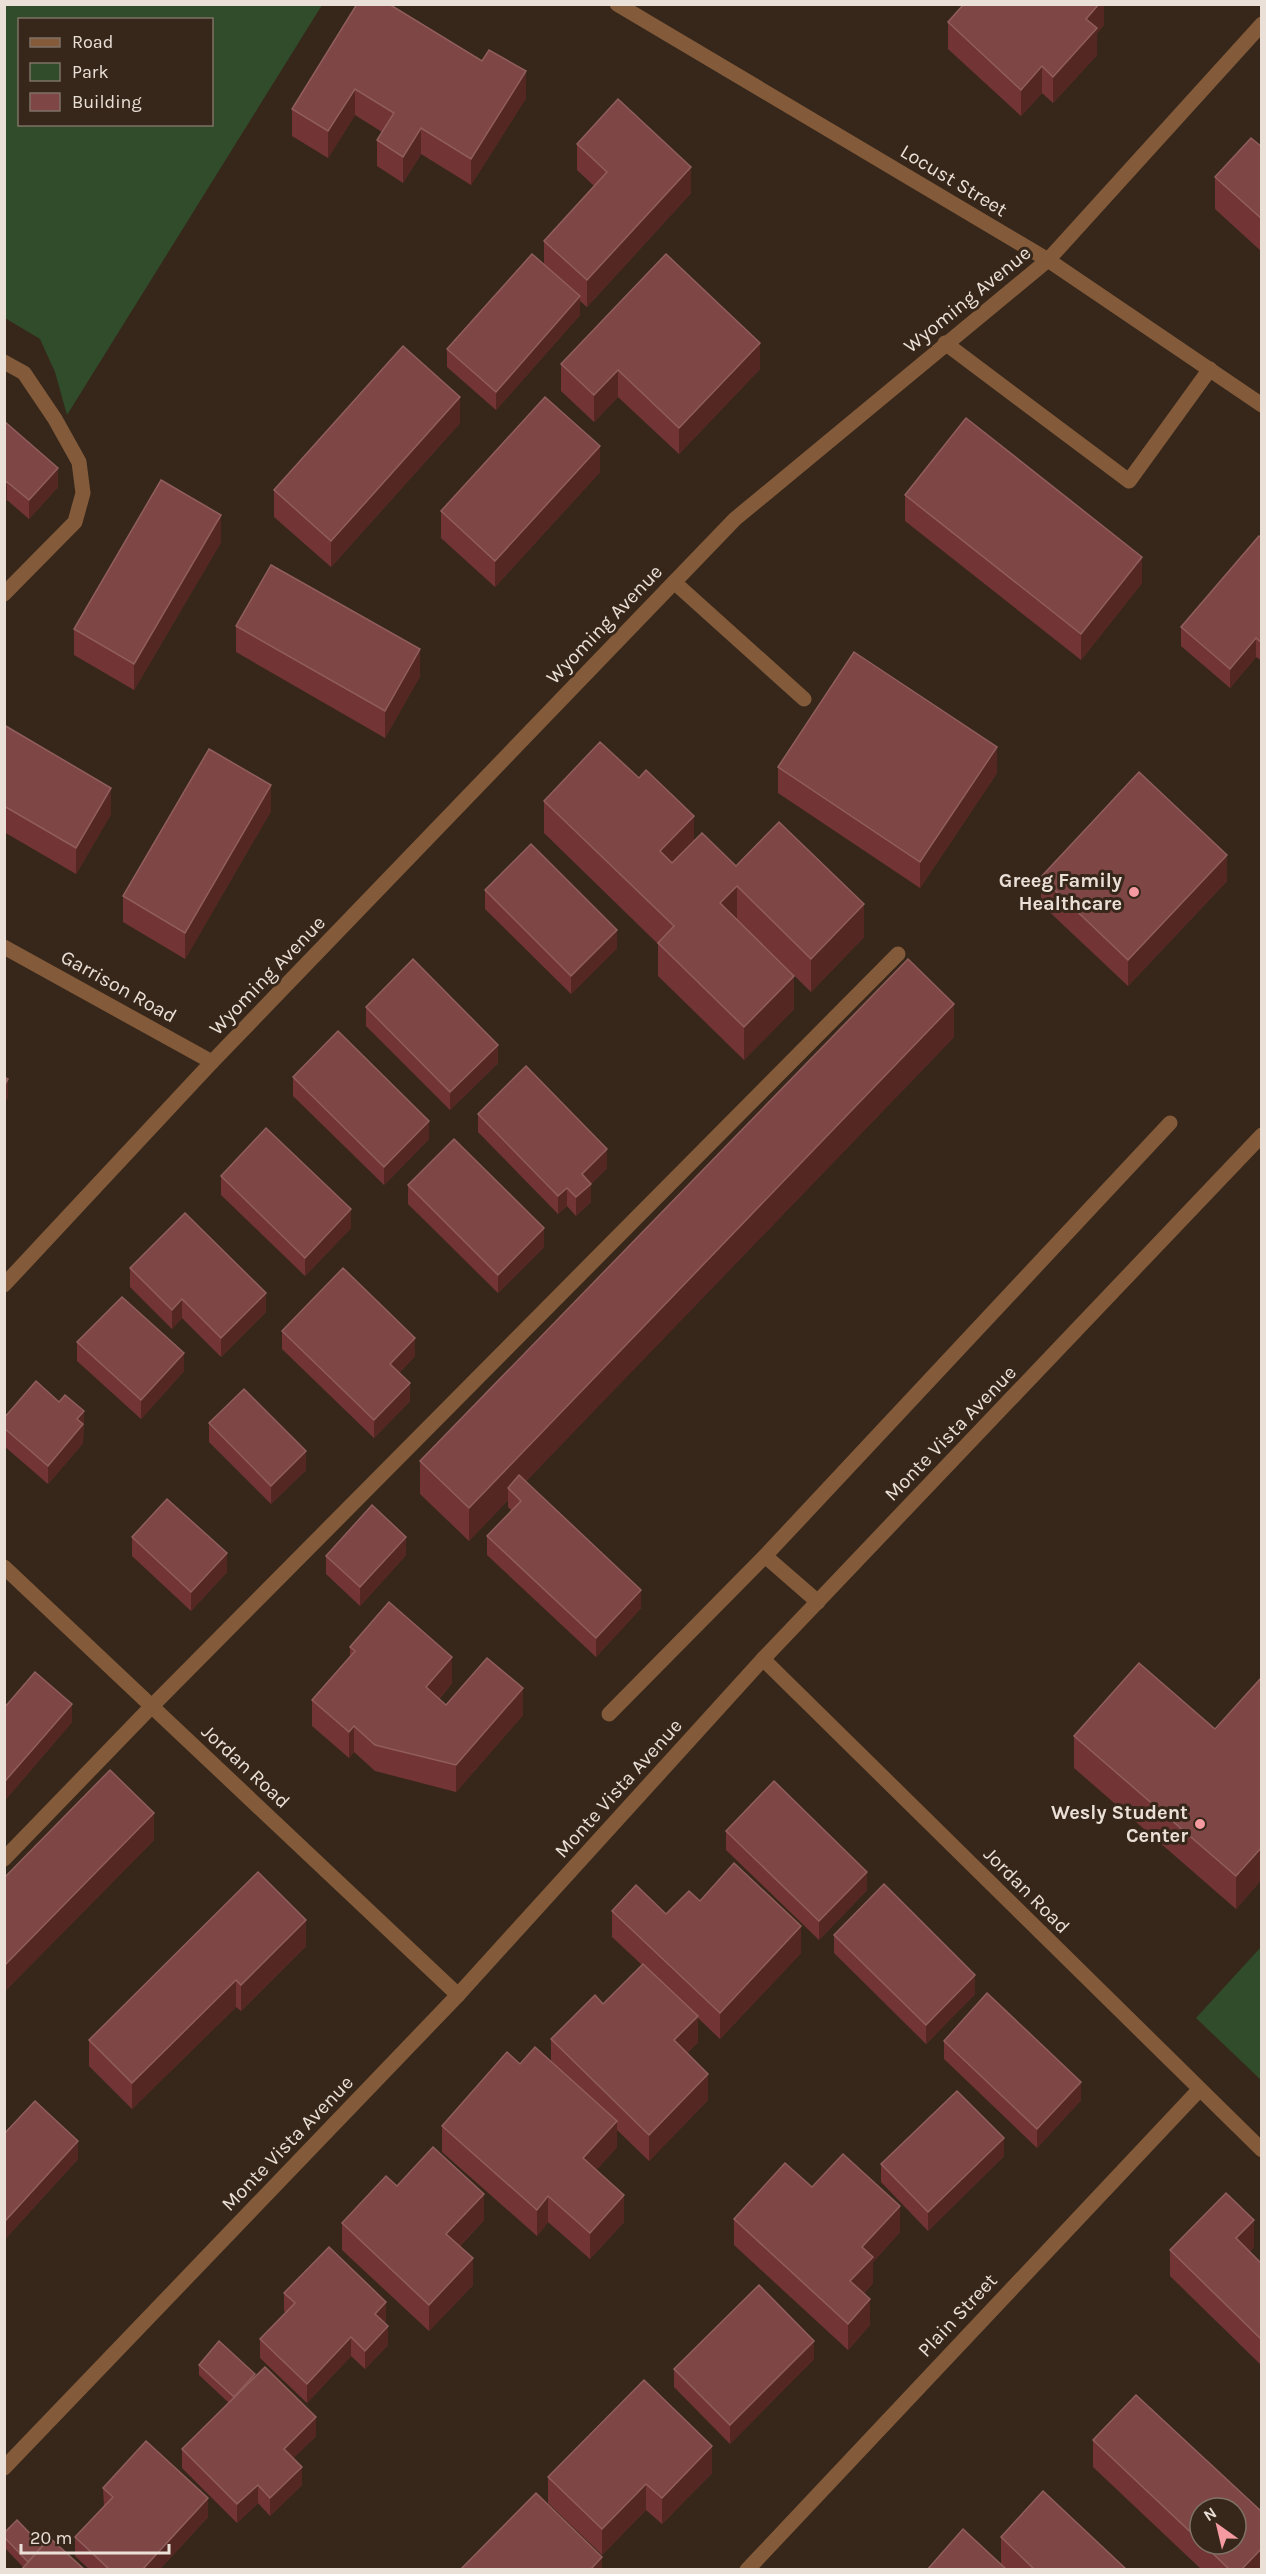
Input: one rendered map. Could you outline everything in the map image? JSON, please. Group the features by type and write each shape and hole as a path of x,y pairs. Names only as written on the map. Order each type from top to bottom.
{"street":[{"name":"Locust Street","path":"616,4 1048,260 1262,405"},
{"name":"Wyoming Avenue","path":"4,1285 212,1062 735,519 1048,260 1262,24"},
{"path":"945,343 1129,481 1210,369"},
{"path":"4,362 24,373 55,418 79,462 83,493 75,522 4,594"},
{"path":"674,582 804,699"},
{"name":"Garrison Road","path":"4,947 212,1062"},
{"path":"4,1859 152,1706 898,954"},
{"path":"609,1714 765,1556 1170,1123"},
{"name":"Monte Vista Avenue","path":"4,2468 458,1995 763,1659 1262,1135"},
{"path":"765,1556 818,1602"},
{"name":"Jordan Road","path":"4,1567 458,1995"},
{"name":"Jordan Road","path":"763,1659 1262,2150"},
{"name":"Plain Street","path":"747,2570 1199,2090"}],"green space":[{"path":"5,4 322,5 67,415 55,372 40,339 5,318"},
{"path":"1261,1947 1261,2080 1196,2018"}],"building":[{"path":"357,4 389,4 482,61 489,50 526,71 471,159 421,128 403,157 377,140 394,113 355,89 328,131 292,109"},
{"path":"964,4 1099,4 1086,19 1097,28 1053,77 1042,66 1021,90 948,22"},
{"path":"618,99 691,167 587,280 544,241 607,172 577,144"},
{"path":"1251,138 1262,147 1262,219 1215,177"},
{"path":"532,254 580,296 496,392 447,349"},
{"path":"666,254 760,343 679,428 618,370 594,395 561,364"},
{"path":"403,346 460,397 331,541 274,490"},
{"path":"545,397 600,446 495,561 441,511"},
{"path":"966,418 1142,557 1081,634 905,495"},
{"path":"4,421 58,468 29,500 7,482 4,484"},
{"path":"161,480 221,515 134,664 74,629"},
{"path":"1259,536 1262,538 1262,643 1256,638 1230,669 1181,627"},
{"path":"271,565 420,649 385,711 236,626"},
{"path":"854,652 997,747 920,862 778,767"},
{"path":"4,725 111,788 76,848 4,806"},
{"path":"600,742 639,778 646,770 694,816 660,851 672,863 702,833 736,866 779,822 864,904 811,959 737,886 720,903 794,976 744,1027 658,943 674,926 544,801"},
{"path":"209,749 271,785 185,933 123,896"},
{"name":"Greeg Family Healthcare","path":"1139,772 1227,855 1128,960 1041,877"},
{"path":"531,844 617,930 571,976 485,890"},
{"path":"413,959 498,1045 450,1092 366,1007"},
{"path":"908,959 954,1004 469,1508 420,1461"},
{"path":"338,1031 429,1121 384,1167 293,1077"},
{"path":"526,1066 607,1149 582,1174 591,1184 576,1197 567,1188 558,1196 478,1114"},
{"path":"266,1128 351,1209 305,1258 221,1176"},
{"path":"454,1139 544,1228 498,1275 408,1185"},
{"path":"185,1213 266,1293 221,1338 182,1299 172,1310 130,1268"},
{"path":"343,1268 415,1338 390,1364 410,1383 374,1420 282,1331"},
{"path":"122,1297 184,1353 141,1400 77,1342"},
{"path":"36,1381 59,1402 65,1395 84,1411 77,1419 83,1424 48,1466 4,1428 4,1418"},
{"path":"244,1389 306,1451 271,1486 209,1423"},
{"path":"519,1475 641,1590 596,1638 487,1536 521,1501 508,1488"},
{"path":"167,1499 227,1553 191,1592 132,1537"},
{"path":"372,1505 406,1537 360,1587 326,1556"},
{"path":"389,1602 452,1657 426,1687 446,1705 487,1658 523,1688 456,1765 375,1745 354,1726 349,1732 312,1700 355,1651 350,1647"},
{"name":"Wesly Student Center","path":"1139,1663 1215,1729 1262,1677 1262,1847 1236,1876 1074,1736"},
{"path":"35,1672 72,1704 6,1780 4,1779 4,1708"},
{"path":"110,1770 154,1813 6,1964 4,1962 4,1878"},
{"path":"774,1781 867,1872 819,1921 726,1831"},
{"path":"734,1863 801,1926 720,2013 612,1911 636,1885 666,1914 689,1891 700,1901"},
{"path":"258,1872 306,1920 241,1985 236,1980 132,2083 89,2040"},
{"path":"884,1884 975,1975 926,2025 834,1935"},
{"path":"643,1964 698,2016 674,2040 708,2074 649,2135 551,2039 595,1995 603,2004"},
{"path":"987,1993 1081,2082 1037,2129 944,2041"},
{"path":"535,2047 617,2121 583,2158 624,2195 590,2233 548,2196 537,2210 442,2126 507,2052 520,2064"},
{"path":"957,2091 1004,2138 928,2212 881,2164"},
{"path":"35,2101 78,2141 6,2220 4,2219 4,2134"},
{"path":"433,2147 484,2194 446,2234 473,2258 429,2305 342,2223 386,2176 397,2186"},
{"path":"843,2154 900,2206 862,2247 873,2257 850,2281 870,2299 848,2324 734,2219 785,2163 812,2187"},
{"path":"1226,2193 1254,2220 1236,2238 1262,2264 1262,2340 1170,2250"},
{"path":"329,2247 386,2302 375,2314 388,2326 365,2351 351,2337 307,2384 260,2339 295,2303 284,2293"},
{"path":"759,2285 814,2341 730,2425 674,2369"},
{"path":"219,2341 255,2374 234,2397 199,2365"},
{"path":"265,2367 316,2417 284,2449 302,2467 270,2498 258,2485 237,2504 182,2449"},
{"path":"644,2380 712,2446 662,2498 646,2484 602,2529 548,2477"},
{"path":"1136,2395 1245,2496 1188,2496 1188,2530 1093,2440"},
{"path":"146,2441 208,2498 142,2570 110,2570 75,2537 113,2497 103,2488"},
{"path":"1043,2491 1127,2570 1035,2570 1001,2537"},
{"path":"536,2493 602,2557 590,2570 460,2570"},
{"path":"1248,2499 1262,2512 1262,2548 1241,2570 1230,2570 1215,2556 1248,2556"},
{"path":"17,2520 42,2546 28,2562 4,2537 4,2533"},
{"path":"963,2529 1007,2570 927,2570"},
{"path":"50,2538 85,2570 21,2570"}],"place":[{"name":"Greeg Family Healthcare","path":"1134,892"},
{"name":"Wesly Student Center","path":"1200,1824"}]}
